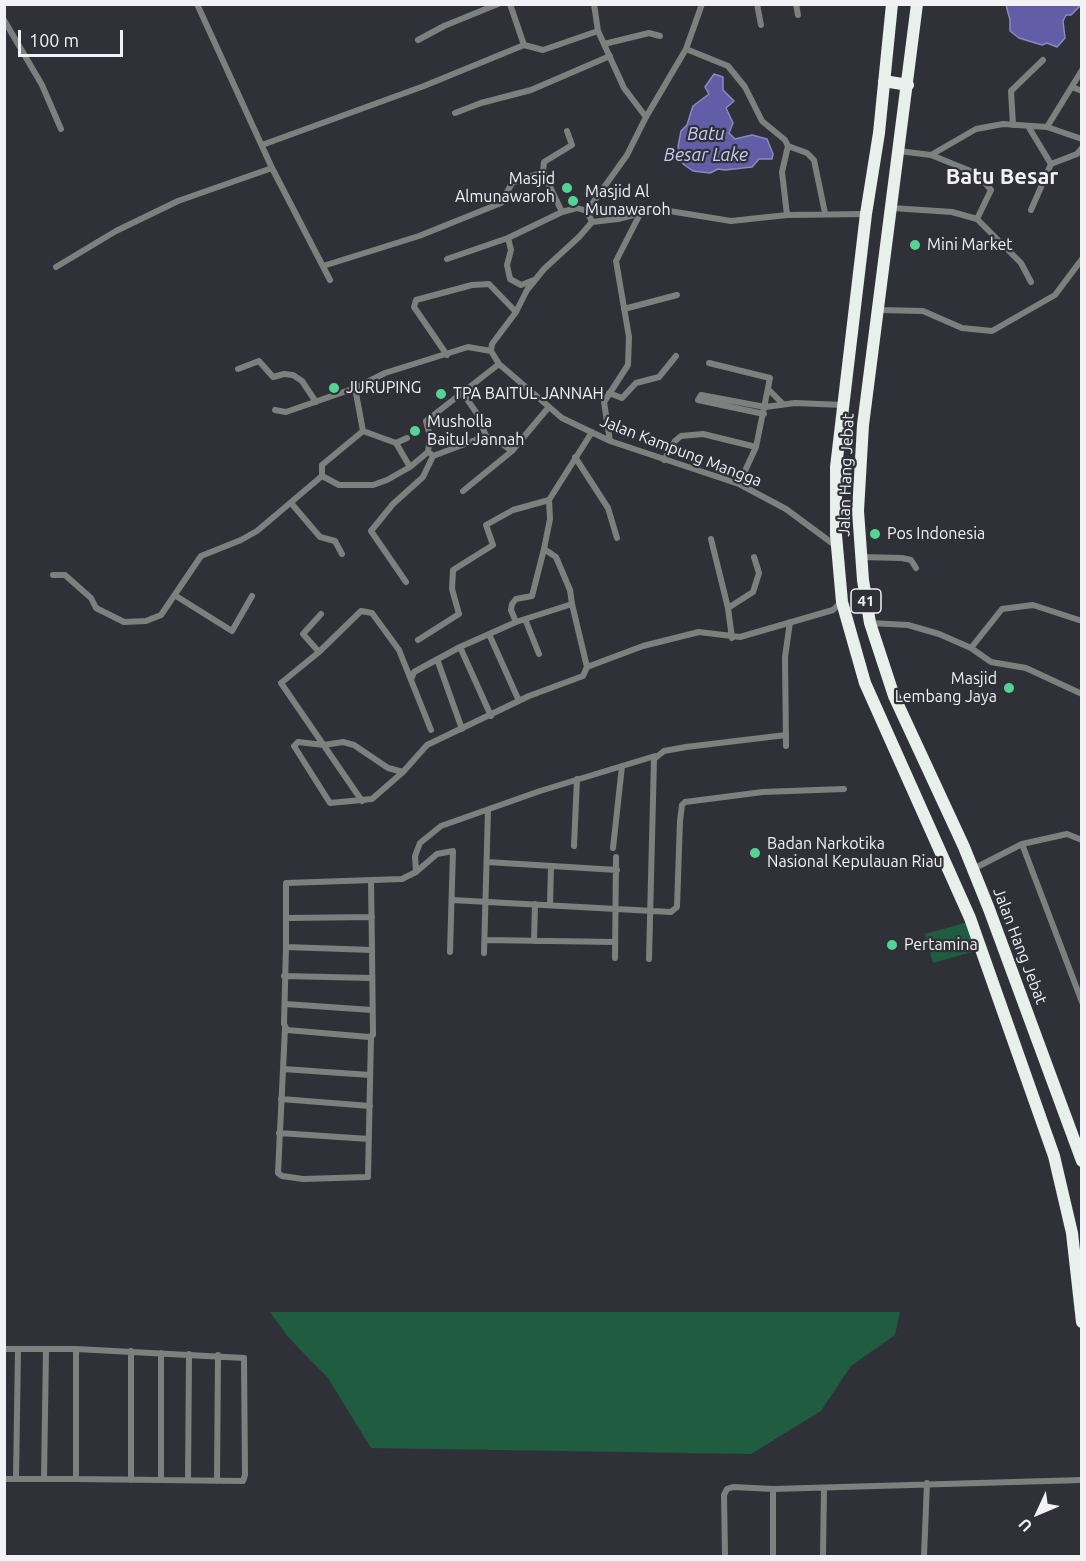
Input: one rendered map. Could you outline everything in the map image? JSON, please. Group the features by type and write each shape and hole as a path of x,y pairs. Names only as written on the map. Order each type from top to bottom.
{"highway":[{"path":"892,4 836,467 836,546 842,602 856,658 874,704 970,918 1054,1156 1072,1233 1082,1322"},
{"name":"Jalan Hang Jebat","path":"917,4 877,310 860,466 858,511 860,557 870,623 894,696 973,869 1079,1143 1082,1161"},
{"path":"884,81 908,85"},
{"path":"874,704 894,696"}],"street":[{"path":"197,4 272,168 330,280"},
{"path":"418,40 444,26 498,4"},
{"path":"510,4 524,45"},
{"path":"594,4 598,31 624,88 645,117"},
{"path":"587,211 627,155 645,117 686,50 702,4"},
{"path":"757,4 761,25"},
{"path":"796,4 798,15"},
{"path":"4,20 42,86 60,129"},
{"path":"262,145 424,86 524,45 547,49 598,31"},
{"path":"604,44 649,33 660,36"},
{"path":"686,50 728,66 745,87 762,121 780,134 788,146 807,153 814,160 825,213"},
{"path":"455,113 481,103 531,90 610,56"},
{"path":"1012,125 1011,92 1043,60"},
{"path":"1047,127 1082,70"},
{"path":"1072,87 1082,91"},
{"path":"931,155 976,129 1012,125 1047,127 1082,139"},
{"path":"1028,126 1051,164"},
{"path":"562,212 543,172 544,162 572,146 567,131"},
{"path":"787,215 782,172 788,146"},
{"path":"1031,210 1051,164 1077,154 1082,148"},
{"path":"898,151 931,155 978,174 988,183 991,190 977,219"},
{"path":"57,267 116,231 178,201 272,168"},
{"path":"323,266 419,236 501,203 512,183 543,172"},
{"path":"447,259 508,238 562,212 577,208 587,211 592,222"},
{"path":"892,208 952,212 977,219 1021,263 1031,282"},
{"path":"406,582 371,531 386,512 423,477 431,454 426,421 498,364 491,351 492,344 516,312 534,280 592,222 657,209 731,221 825,213 866,214"},
{"path":"610,441 604,404 628,365 628,338 615,261 640,214"},
{"path":"508,238 511,250 507,265 510,279 521,285 534,280"},
{"path":"877,310 923,311 962,328 992,332 1055,295 1082,259"},
{"path":"447,355 414,306 416,300 472,285 489,284 516,312"},
{"path":"624,309 677,295"},
{"path":"275,410 284,413 355,388 385,373 474,347 491,351"},
{"path":"609,393 622,398 636,382 659,377 676,356"},
{"path":"238,369 259,361 273,377 293,375 302,381 316,402"},
{"path":"709,363 768,376 768,389 756,447 739,484"},
{"name":"Jalan Kampung Mangga","path":"498,364 548,408 592,432 610,441 739,484 786,509 836,546"},
{"path":"355,388 363,431"},
{"path":"768,389 783,404"},
{"path":"462,392 477,415 486,436"},
{"path":"764,411 701,395 698,400 764,411 783,404 843,405"},
{"path":"463,491 512,452 548,408"},
{"path":"363,431 396,443 410,467"},
{"path":"53,575 65,575 91,598 96,608 124,622 146,621 161,615 201,556 244,539 291,503 322,476 322,465 363,431"},
{"path":"516,622 511,610 512,604 516,599 532,596 550,519 549,500 592,432"},
{"path":"664,460 675,441 681,436 703,434 756,447"},
{"path":"322,476 339,485 373,485 387,480 431,454 486,436 498,441 512,452"},
{"path":"396,443 407,438"},
{"path":"575,457 608,508 617,538"},
{"path":"418,640 459,614 452,589 453,570 493,545 486,525 513,510 549,500"},
{"path":"291,503 320,537 335,541 342,554"},
{"path":"711,539 728,608 732,638"},
{"path":"544,549 556,557 570,590 587,667"},
{"path":"728,608 753,592 759,573 754,557"},
{"path":"860,557 902,558 911,560 916,568"},
{"path":"176,596 232,631 252,596"},
{"path":"403,772 388,768 354,745 343,742 324,745 298,742 294,746 329,802 372,799 403,772 427,745 519,701 579,678 587,667 643,646 699,632 732,638 832,609 842,602"},
{"path":"411,680 414,672 460,647 516,622 572,604"},
{"path":"971,648 1002,609 1033,605 1082,621"},
{"path":"362,801 281,683 319,652 361,611 372,613 399,650 431,730"},
{"path":"319,652 303,633 321,614"},
{"path":"525,619 539,654"},
{"path":"786,746 785,657 790,622"},
{"path":"870,623 908,625 971,648 991,662 1003,666 1026,668 1082,694"},
{"path":"489,634 519,701"},
{"path":"460,647 490,716"},
{"path":"437,659 462,729"},
{"path":"416,872 416,856 420,843 441,826 577,779 656,756 664,751 786,735"},
{"path":"649,959 656,756"},
{"path":"613,848 622,766"},
{"path":"574,846 577,779"},
{"path":"452,900 671,912 677,907 680,821 682,805 685,802 763,792 844,789"},
{"path":"484,953 488,810"},
{"path":"973,869 1022,844 1067,834 1082,840"},
{"path":"1022,844 1082,1002"},
{"path":"371,880 373,1033 371,1037 368,1178 303,1179 282,1176 278,1173 285,1028 286,883 371,880 402,879 416,872 437,854 453,851 450,952"},
{"path":"615,958 616,857"},
{"path":"487,862 616,870"},
{"path":"550,866 550,905"},
{"path":"534,941 535,904"},
{"path":"286,918 372,917"},
{"path":"485,940 615,942"},
{"path":"286,947 372,950"},
{"path":"284,976 371,978"},
{"path":"285,1004 372,1010"},
{"path":"285,1028 290,1032 371,1037"},
{"path":"283,1069 370,1076"},
{"path":"281,1099 370,1106"},
{"path":"279,1133 369,1139"},
{"path":"4,1349 131,1351 244,1358 245,1475 243,1481 4,1479"},
{"path":"16,1479 18,1349"},
{"path":"44,1479 46,1349"},
{"path":"76,1349 76,1479"},
{"path":"131,1351 131,1480"},
{"path":"161,1353 161,1480"},
{"path":"188,1480 189,1354"},
{"path":"217,1481 218,1355"},
{"path":"725,1557 724,1491 733,1487 824,1488 1082,1480"},
{"path":"924,1557 927,1484"},
{"path":"823,1557 824,1488"},
{"path":"773,1489 773,1557"}],"green space":[{"path":"968,922 975,951 933,963 925,934"},
{"path":"270,1312 900,1312 895,1335 851,1366 821,1411 751,1454 371,1448 328,1378 288,1337"}],"water":[{"path":"1006,4 1081,5 1071,15 1066,15 1063,21 1065,38 1057,47 1019,38 1010,31"},
{"name":"Batu Besar Lake","path":"714,74 723,77 723,90 734,101 726,108 733,123 729,133 735,139 752,135 767,139 773,154 772,159 759,159 752,167 718,169 710,173 693,171 683,164 678,147 681,131 687,125 693,106 709,94 705,87"}],"place":[{"name":"Masjid Almunawaroh","path":"567,188"},
{"name":"Masjid Al Munawaroh","path":"573,201"},
{"name":"Mini Market","path":"915,245"},
{"name":"JURUPING","path":"334,388"},
{"name":"TPA BAITUL JANNAH","path":"441,394"},
{"name":"Musholla Baitul Jannah","path":"415,431"},
{"name":"Pos Indonesia","path":"875,534"},
{"name":"Masjid Lembang Jaya","path":"1009,688"},
{"name":"Badan Narkotika Nasional Kepulauan Riau","path":"755,853"},
{"name":"Pertamina","path":"892,945"}],"district":[{"name":"Batu Besar","path":"1002,177"}]}
